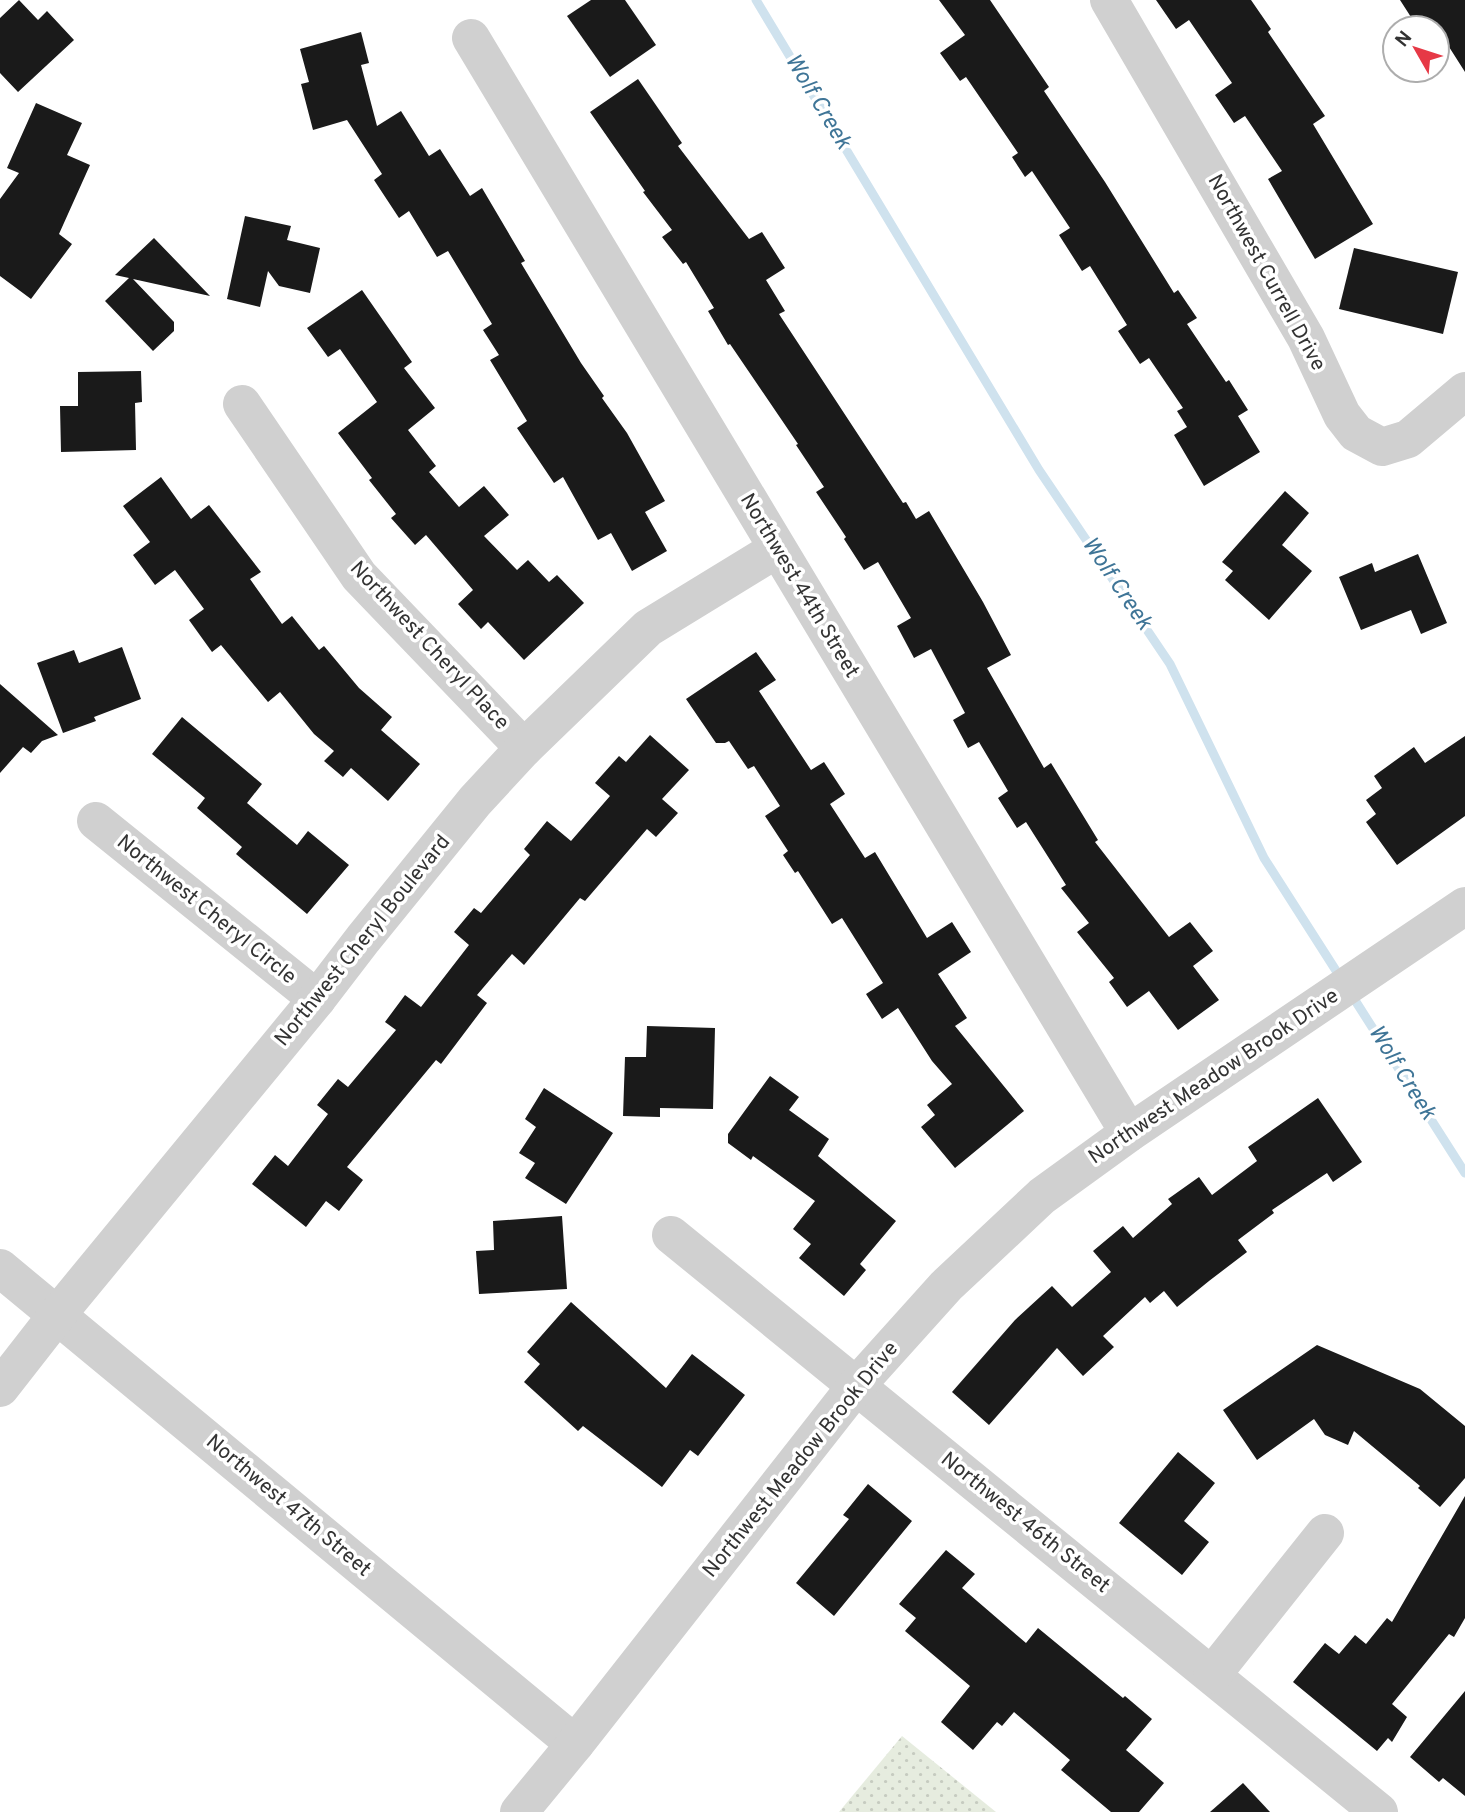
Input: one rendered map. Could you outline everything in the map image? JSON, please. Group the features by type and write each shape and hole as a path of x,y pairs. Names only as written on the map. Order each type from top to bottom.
{"street":[{"name":"Northwest Currell Drive","path":"1109,0 1306,338 1342,415 1356,433 1382,447 1408,439 1465,391"},
{"name":"Northwest 44th Street","path":"471,38 1129,1133"},
{"name":"Northwest Cheryl Place","path":"242,404 359,576 524,748"},
{"name":"Northwest Cheryl Boulevard","path":"0,1388 475,801 524,748 648,628 777,550"},
{"name":"Northwest Cheryl Circle","path":"96,821 317,999"},
{"name":"Northwest Meadow Brook Drive","path":"519,1812 856,1386 946,1286 1042,1196 1129,1133 1465,906"},
{"name":"Northwest 46th Street","path":"671,1235 1379,1812"},
{"name":"Northwest 47th Street","path":"0,1268 575,1744"},
{"path":"1212,1675 1325,1533"}],"shaded area":[{"path":"902,1736 996,1812 839,1812"}],"building":[{"path":"19,0 38,20 47,11 74,40 18,92 0,73 0,18"},
{"path":"591,0 625,0 656,45 610,77 567,16"},
{"path":"939,0 990,0 1049,87 1044,91 1174,293 1178,290 1197,318 1187,324 1248,410 1238,416 1260,452 1204,486 1174,435 1187,427 1177,411 1183,408 1149,358 1140,364 1118,331 1127,325 1090,266 1082,271 1059,235 1070,228 1032,171 1025,177 1012,157 1018,153 966,77 960,81 940,53 965,35"},
{"path":"1156,0 1251,0 1271,29 1268,32 1325,116 1313,124 1373,224 1315,259 1268,179 1282,171 1245,116 1234,123 1215,95 1232,83 1189,20 1176,29"},
{"path":"1400,0 1465,0 1465,72 1451,50 1451,14 1409,14"},
{"path":"361,32 369,63 361,65 377,126 401,111 429,156 440,149 470,196 482,188 525,261 521,263 604,396 602,398 627,433 665,501 645,512 667,551 632,571 611,533 598,540 563,477 554,483 517,428 527,421 490,360 499,355 483,330 492,324 448,251 437,257 409,211 399,218 374,180 382,174 347,120 313,130 301,84 309,82 300,49"},
{"path":"638,79 682,143 678,146 749,239 762,232 785,268 766,280 785,311 779,314 903,503 906,502 916,519 929,511 983,602 1011,655 987,668 1044,768 1051,763 1098,840 1095,842 1169,937 1190,922 1213,951 1193,966 1219,1000 1178,1030 1149,991 1127,1007 1109,982 1114,978 1077,932 1089,923 1061,888 1066,885 1026,822 1017,828 998,798 1008,791 979,742 968,748 953,720 965,713 931,649 914,658 897,626 911,618 878,562 864,570 844,539 846,537 816,492 824,487 796,445 798,444 730,344 728,345 708,311 714,308 686,262 683,264 662,237 672,230 643,192 645,191 590,112"},
{"path":"36,103 82,123 67,155 90,165 59,234 72,244 31,299 0,276 0,199 19,173 7,168"},
{"path":"245,216 291,226 287,240 320,248 310,293 279,286 268,271 260,307 227,299"},
{"path":"154,238 210,296 133,279 174,322 174,331 153,351 105,301 129,278 115,275"},
{"path":"1354,248 1458,272 1443,334 1339,309"},
{"path":"362,290 412,362 404,368 435,408 408,430 436,466 429,472 459,507 484,486 509,515 484,536 517,570 528,560 549,582 557,575 584,603 524,660 488,622 481,629 458,604 473,590 426,535 415,545 391,518 396,514 369,480 372,478 338,433 377,402 340,349 328,357 307,328"},
{"path":"141,371 142,402 135,403 136,450 61,452 60,406 78,406 78,372"},
{"path":"161,477 191,519 209,505 261,572 250,579 282,624 292,616 319,650 324,646 359,688 392,717 381,730 420,764 388,801 351,768 343,777 324,761 334,751 314,734 280,692 268,702 221,645 212,652 189,620 204,609 175,570 155,585 133,555 150,542 123,506"},
{"path":"1285,491 1309,513 1282,545 1312,571 1269,620 1225,580 1233,571 1222,562"},
{"path":"1418,554 1447,623 1421,634 1411,610 1361,630 1339,577 1372,563 1375,572"},
{"path":"122,647 141,699 94,717 96,721 63,733 37,663 74,650 79,663"},
{"path":"756,652 776,680 759,691 811,770 824,762 845,794 830,804 865,858 875,852 927,938 952,922 971,952 938,974 967,1018 955,1026 1024,1111 955,1168 921,1127 935,1115 927,1105 952,1084 932,1061 898,1008 882,1019 866,994 883,983 842,918 832,924 798,871 795,873 783,855 788,851 765,816 780,806 754,766 748,769 729,741 716,743 686,699"},
{"path":"0,684 58,735 42,741 31,753 23,747 0,773"},
{"path":"182,717 262,784 247,803 297,845 308,831 349,865 307,914 236,854 242,847 197,808 205,798 152,754"},
{"path":"650,735 689,770 662,799 678,813 656,837 647,829 585,901 580,898 524,965 512,954 477,995 487,1003 441,1064 436,1060 347,1167 363,1180 339,1211 326,1201 306,1227 252,1184 275,1155 288,1166 328,1114 317,1105 338,1079 348,1087 396,1030 385,1022 405,995 421,1007 469,945 454,932 474,908 481,913 530,855 524,849 547,821 571,841 610,796 595,783 619,756 626,762"},
{"path":"1465,736 1465,816 1397,865 1366,822 1376,814 1366,800 1382,788 1374,776 1414,747 1425,763"},
{"path":"647,1026 715,1028 713,1109 660,1108 660,1117 623,1116 625,1057 646,1057"},
{"path":"770,1076 799,1097 789,1110 829,1139 818,1156 896,1221 860,1264 866,1270 844,1296 799,1258 811,1244 793,1229 815,1201 753,1156 751,1160 728,1143 728,1134"},
{"path":"544,1088 613,1133 566,1204 525,1178 535,1163 519,1153 536,1127 525,1119"},
{"path":"1318,1098 1362,1162 1333,1182 1327,1173 1272,1210 1274,1213 1238,1240 1247,1252 1177,1307 1164,1291 1150,1303 1145,1297 1103,1336 1114,1347 1083,1376 1057,1348 989,1425 952,1392 1015,1320 1052,1286 1072,1307 1111,1272 1093,1251 1123,1226 1133,1238 1172,1204 1168,1199 1199,1177 1212,1195 1257,1161 1248,1147"},
{"path":"562,1216 567,1289 479,1294 476,1251 494,1250 493,1221"},
{"path":"571,1302 666,1388 692,1354 745,1395 698,1456 690,1450 662,1487 583,1426 578,1431 524,1382 540,1364 527,1352"},
{"path":"1317,1345 1420,1389 1465,1426 1465,1478 1440,1507 1418,1488 1420,1486 1354,1431 1348,1445 1325,1435 1314,1419 1257,1460 1223,1410"},
{"path":"1178,1452 1215,1483 1184,1521 1209,1542 1182,1575 1119,1523"},
{"path":"868,1484 912,1521 834,1616 796,1583 849,1519 843,1515"},
{"path":"1465,1496 1465,1618 1454,1637 1449,1634 1392,1704 1407,1717 1392,1742 1388,1738 1377,1751 1293,1682 1325,1643 1339,1654 1355,1635 1366,1644 1387,1618 1392,1622"},
{"path":"946,1550 975,1574 962,1588 1026,1643 1038,1628 1152,1719 1126,1750 1164,1783 1139,1812 1111,1812 1061,1770 1070,1760 1014,1712 1002,1726 997,1722 973,1750 941,1722 970,1686 905,1631 916,1618 899,1604"},
{"path":"1465,1691 1465,1796 1443,1778 1439,1782 1410,1757"},
{"path":"1243,1783 1270,1812 1210,1812"}],"waterway":[{"name":"Wolf Creek","path":"756,0 1039,470 1170,664 1264,858 1342,980"},
{"name":"Wolf Creek","path":"1351,994 1465,1173"}]}
